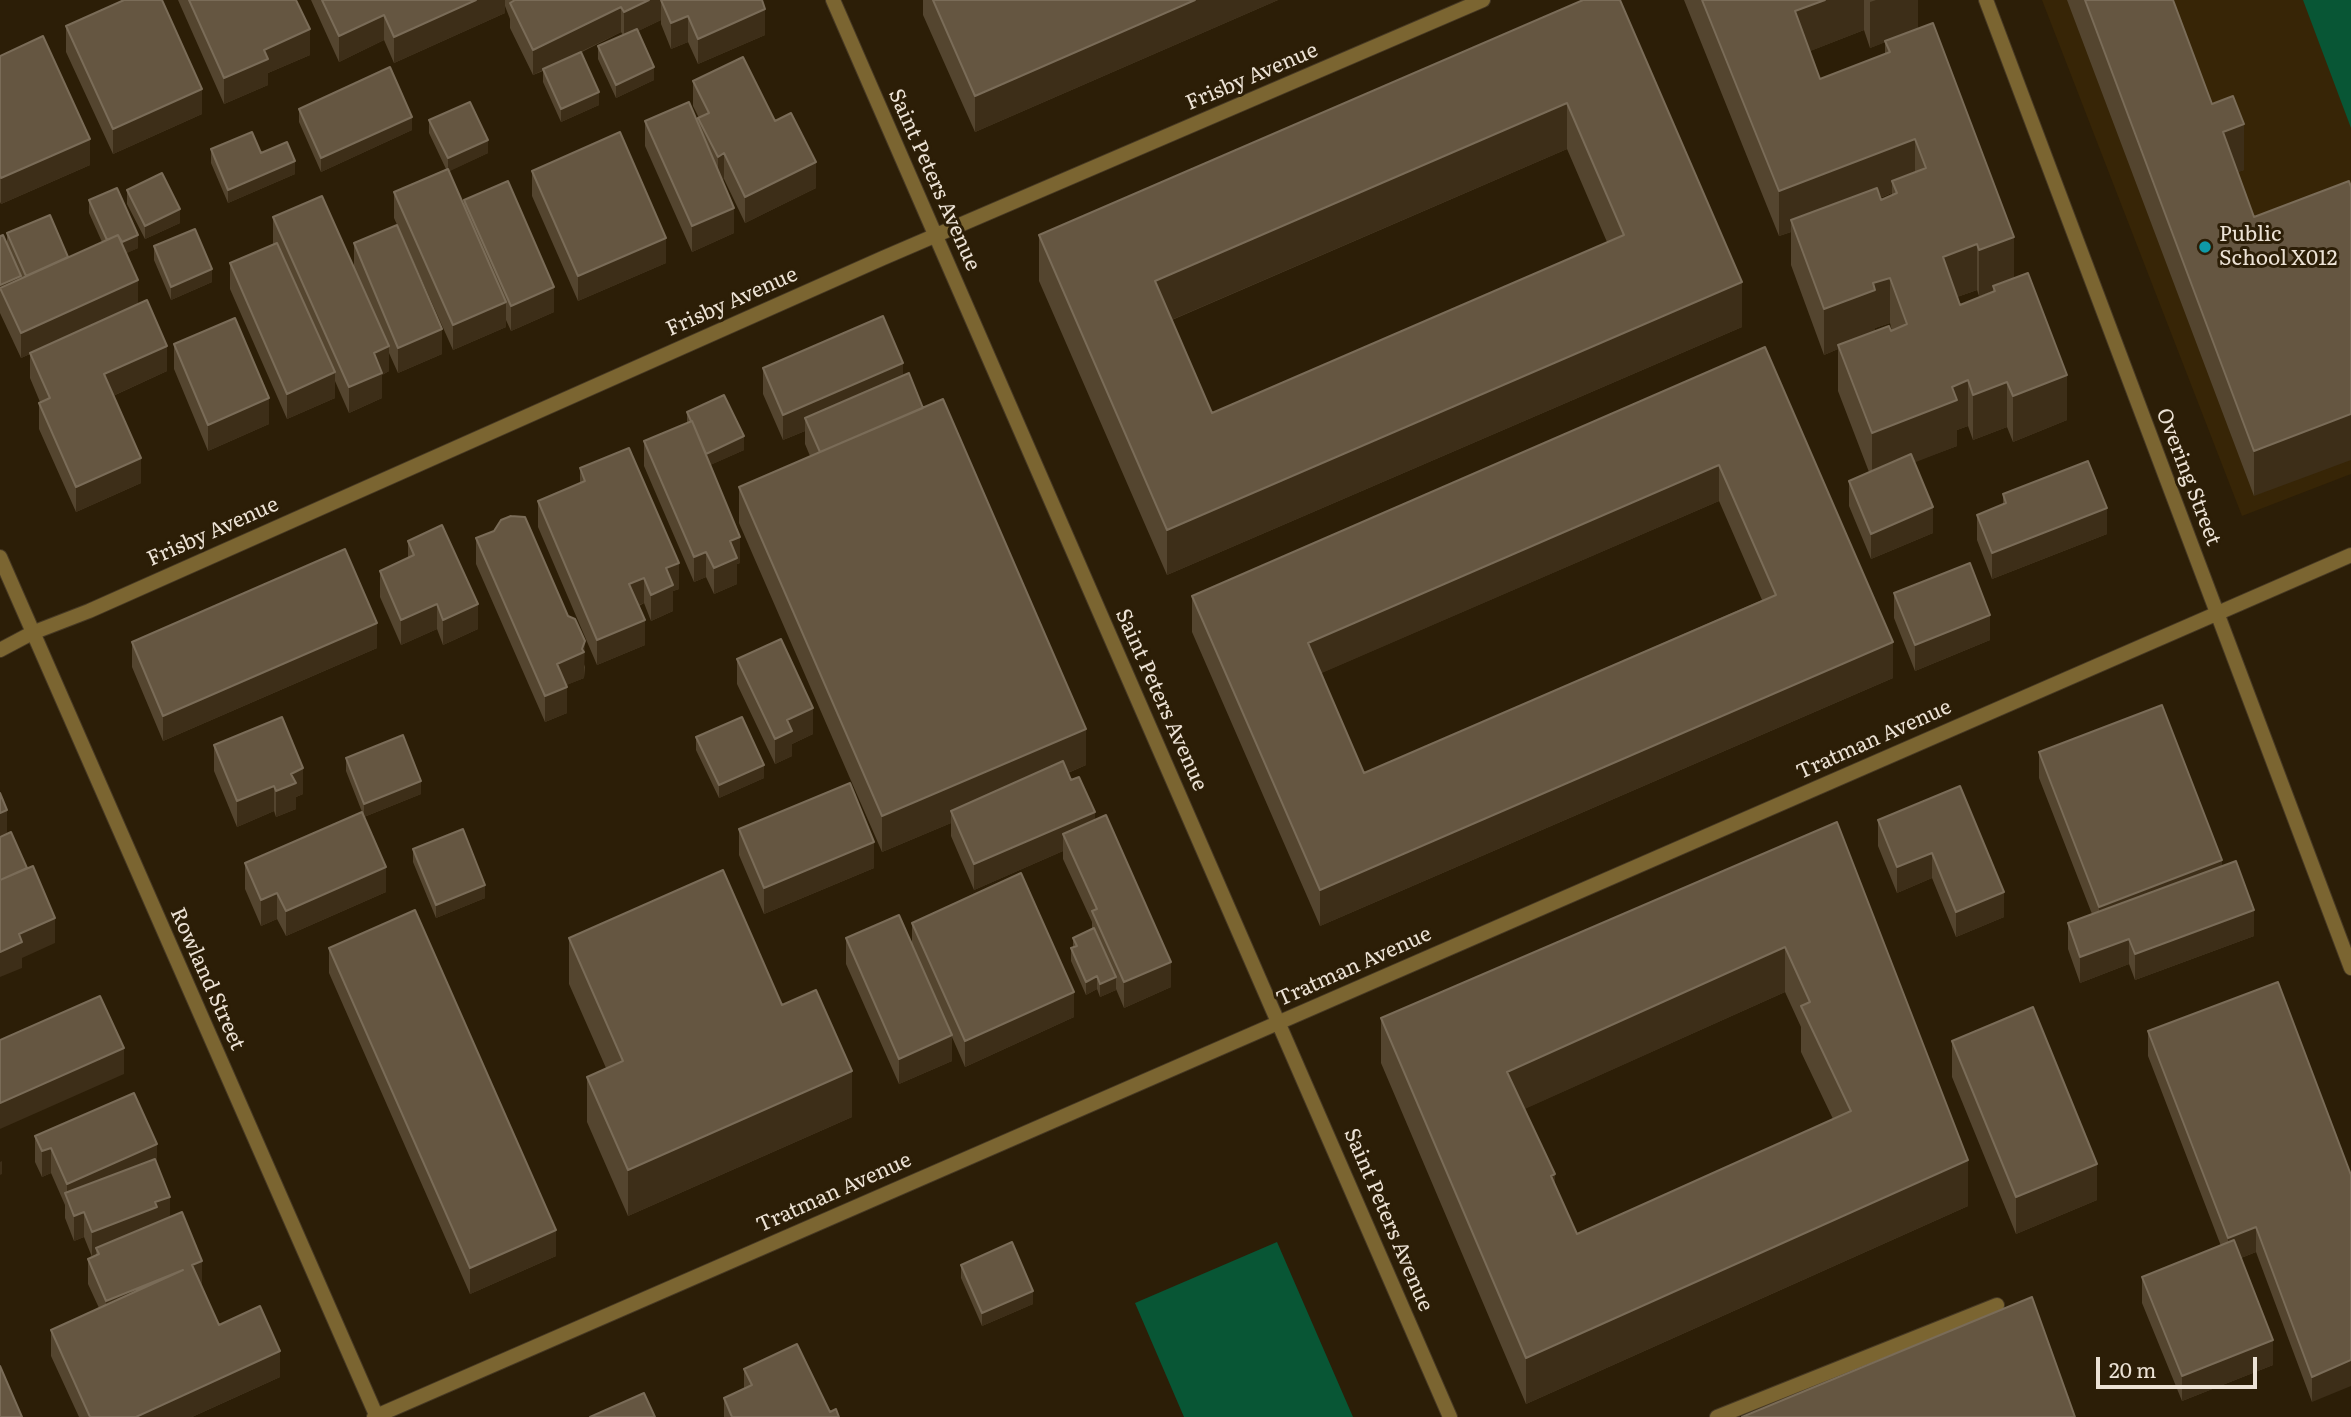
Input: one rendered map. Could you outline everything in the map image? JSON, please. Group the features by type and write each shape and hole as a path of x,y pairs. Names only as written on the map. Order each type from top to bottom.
{"street":[{"name":"Saint Peters Avenue","path":"833,0 1450,1417"},
{"name":"Frisby Avenue","path":"0,650 33,633 89,611 936,235 1483,0"},
{"name":"Overing Street","path":"1986,0 2351,968"},
{"name":"Tratman Avenue","path":"376,1417 2351,555"},
{"name":"Rowland Street","path":"0,557 376,1417"},
{"path":"1717,1417 1997,1305"}],"shaded area":[{"path":"2042,0 2351,0 2351,474 2242,516"}],"green space":[{"path":"2303,0 2351,0 2351,128"},
{"path":"1277,1242 1353,1417 1184,1417 1135,1303"}],"building":[{"path":"124,0 162,0 202,89 113,129 66,26"},
{"path":"189,0 296,0 310,29 264,50 268,59 224,78"},
{"path":"322,0 476,0 394,37 384,15 339,36"},
{"path":"515,0 649,0 624,12 621,7 533,50 510,3"},
{"path":"661,0 762,0 765,9 698,39 688,16 671,23"},
{"path":"933,0 1195,0 975,96"},
{"path":"1583,0 1620,0 1742,282 1167,530 1039,235","holes":["1567,103 1624,235 1212,413 1155,281"]},
{"path":"1702,0 1825,0 1795,11 1820,79 1890,52 1885,41 1933,23 2014,237 1979,250 1977,244 1943,257 1960,305 1995,291 1993,286 2028,273 2067,375 2013,396 2007,382 1973,395 1968,380 1952,387 1957,400 1872,433 1838,345 1889,326 1891,331 1907,324 1890,278 1873,283 1875,290 1824,309 1791,220 1877,188 1881,200 1897,193 1892,181 1926,168 1915,139 1779,191"},
{"name":"Public School X012","path":"2085,0 2173,0 2212,104 2233,96 2244,124 2223,132 2254,217 2349,181 2351,414 2254,451"},
{"path":"637,29 654,67 616,85 598,46"},
{"path":"43,36 90,139 1,178 0,56"},
{"path":"581,52 599,92 561,109 543,69"},
{"path":"743,57 775,121 791,113 816,162 745,197 724,153 718,157 698,118 709,113 693,81"},
{"path":"390,67 412,117 321,158 299,109"},
{"path":"470,102 488,140 448,158 429,120"},
{"path":"689,102 734,208 692,226 645,121"},
{"path":"252,132 261,153 287,142 295,161 228,190 211,149"},
{"path":"620,132 666,238 578,276 532,171"},
{"path":"448,169 506,302 453,325 394,192"},
{"path":"162,173 180,209 145,226 127,190"},
{"path":"508,181 554,287 511,306 464,200"},
{"path":"117,188 138,235 122,242 118,235 107,240 89,200"},
{"path":"322,196 389,346 374,353 382,373 349,387 273,217"},
{"path":"50,215 68,257 26,276 7,233"},
{"path":"397,225 442,329 398,348 354,243"},
{"path":"195,229 212,269 171,287 154,246"},
{"path":"3,235 21,276 0,285 0,236"},
{"path":"118,235 138,280 21,333 0,288"},
{"path":"277,243 335,372 287,394 230,263"},
{"path":"147,300 167,346 104,374 141,458 76,487 39,403 50,398 30,353"},
{"path":"883,316 903,363 783,415 763,368"},
{"path":"235,318 269,398 208,425 174,344"},
{"path":"1765,347 1893,642 1320,890 1192,596","holes":["1719,465 1776,595 1364,773 1308,643"]},
{"path":"909,373 923,408 820,452 805,418"},
{"path":"724,395 744,436 706,454 687,412"},
{"path":"943,399 1086,729 882,816 739,487"},
{"path":"692,421 740,537 730,541 737,558 714,568 706,552 694,557 644,441"},
{"path":"629,448 679,563 666,568 673,585 651,595 644,578 629,584 645,620 597,640 538,501 585,481 580,468"},
{"path":"1911,454 1933,507 1871,534 1849,481"},
{"path":"2088,461 2107,508 1992,553 1977,515 2006,503 2003,494"},
{"path":"511,516 525,517 568,616 575,619 585,641 582,649 584,652 557,664 567,687 545,696 476,538 494,531 501,520"},
{"path":"442,525 478,604 443,620 437,604 401,620 380,571 414,555 408,541"},
{"path":"345,549 377,623 163,716 132,642"},
{"path":"1970,563 1990,615 1915,645 1894,593"},
{"path":"781,639 813,708 787,720 792,731 775,739 737,659"},
{"path":"2162,705 2222,860 2099,907 2039,752"},
{"path":"282,717 303,768 291,774 296,783 276,791 274,786 237,801 214,745"},
{"path":"742,717 764,765 719,785 696,737"},
{"path":"403,735 421,781 364,804 346,758"},
{"path":"1063,761 1071,780 1079,777 1095,812 974,864 951,811"},
{"path":"850,783 874,842 764,888 739,829"},
{"path":"1960,786 2004,892 1956,912 1932,853 1897,867 1878,820"},
{"path":"0,793 7,810 0,813"},
{"path":"362,812 386,867 286,911 277,893 261,900 245,863"},
{"path":"1106,815 1171,962 1124,982 1092,911 1097,909 1063,834"},
{"path":"1837,822 1968,1160 1526,1358 1381,1018","holes":["1785,947 1810,1002 1801,1006 1851,1111 1577,1234 1551,1176 1555,1174 1507,1072"]},
{"path":"463,829 485,885 436,905 413,849"},
{"path":"11,832 27,868 0,880 0,837"},
{"path":"2236,861 2254,910 2135,954 2129,939 2080,957 2068,923"},
{"path":"33,866 55,918 19,934 22,942 0,952 0,880"},
{"path":"723,870 782,1005 816,990 852,1071 628,1170 587,1077 623,1061 569,938"},
{"path":"1021,873 1074,992 965,1041 912,923"},
{"path":"415,910 556,1230 470,1268 329,948"},
{"path":"899,915 952,1035 899,1059 846,938"},
{"path":"1094,928 1116,977 1100,984 1097,976 1086,982 1071,948 1077,946 1073,938"},
{"path":"2278,982 2351,1175 2351,1360 2312,1377 2256,1227 2228,1238 2148,1031"},
{"path":"100,996 124,1048 0,1103 0,1040"},
{"path":"2033,1007 2097,1164 2016,1197 1952,1041"},
{"path":"134,1093 157,1144 67,1184 51,1148 42,1151 35,1136"},
{"path":"155,1159 170,1197 155,1202 157,1207 92,1232 84,1212 74,1216 65,1193"},
{"path":"182,1212 202,1261 192,1265 219,1325 260,1306 280,1351 136,1417 90,1417 51,1330 183,1270 106,1301 88,1259 99,1254 96,1248"},
{"path":"2234,1240 2273,1340 2182,1376 2142,1277"},
{"path":"1012,1242 1033,1291 982,1313 961,1265"},
{"path":"2032,1297 2075,1417 1742,1417"},
{"path":"797,1344 830,1412 836,1409 839,1417 732,1417 724,1398 752,1385 744,1369"},
{"path":"0,1366 22,1417 0,1417"},
{"path":"644,1393 655,1417 590,1417"}],"place":[{"name":"Public School X012","path":"2205,247"}]}
